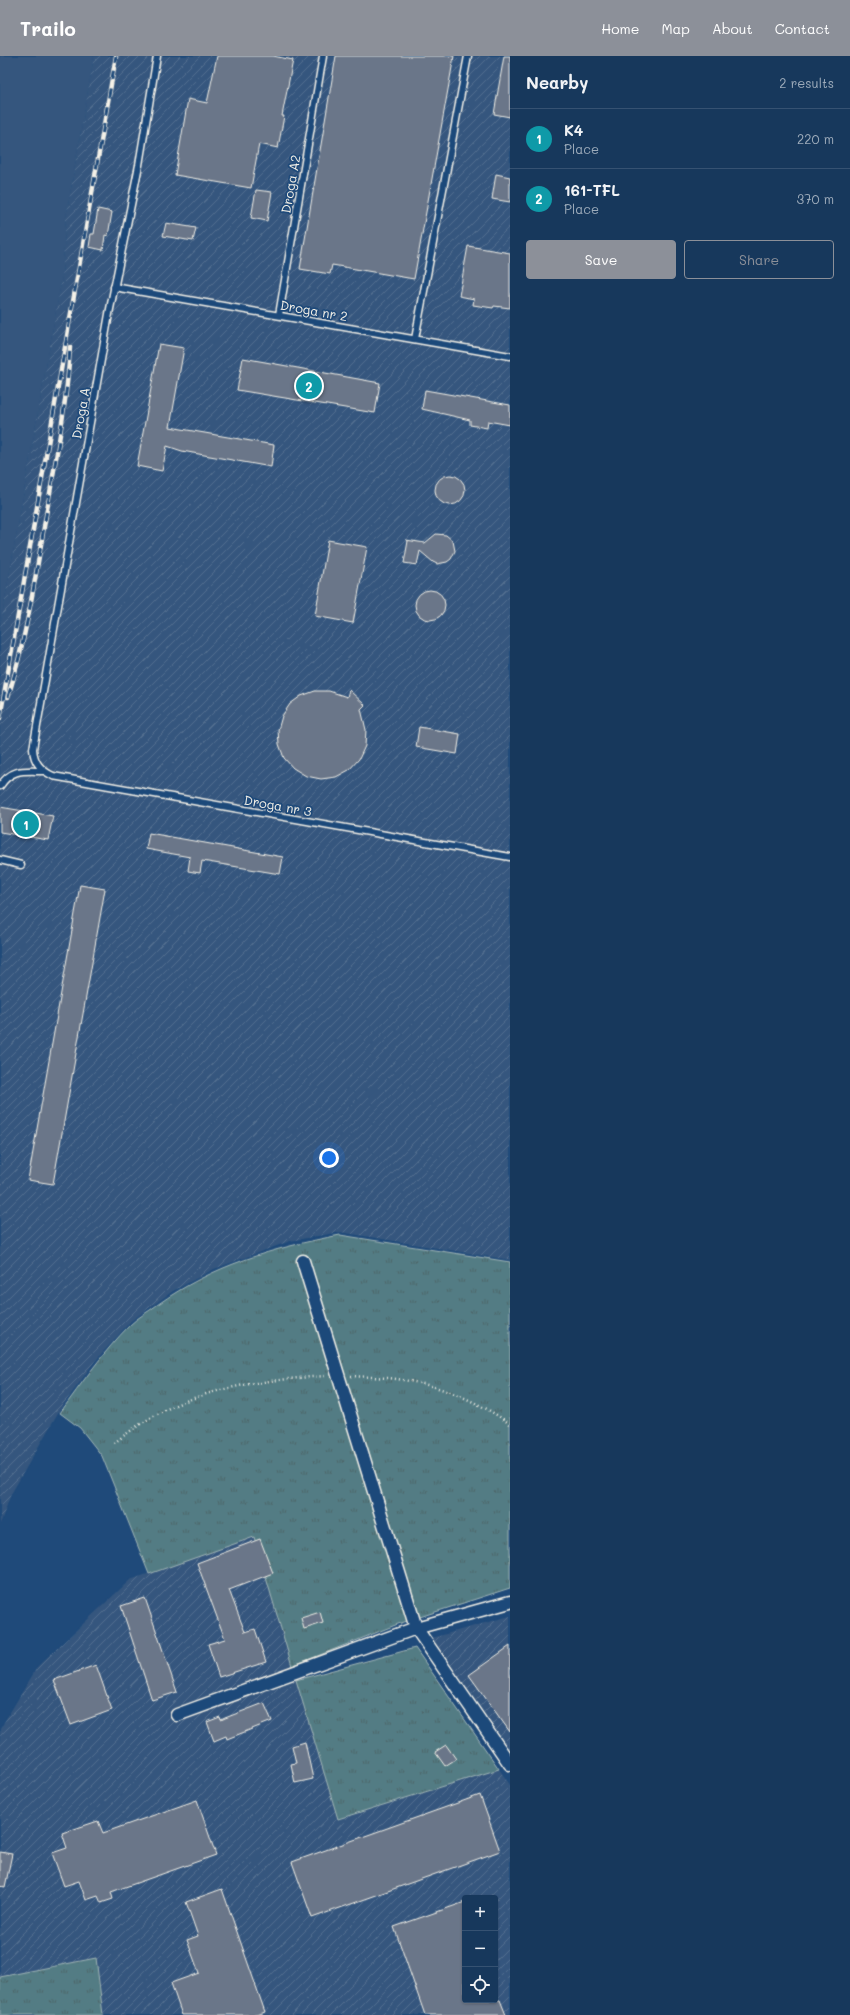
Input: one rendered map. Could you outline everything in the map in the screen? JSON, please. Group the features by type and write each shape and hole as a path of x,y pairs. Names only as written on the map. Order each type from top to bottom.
{"street":[{"path":"303,1261 416,1628 510,1764"},
{"path":"177,1715 416,1628 510,1602"}],"lane":[{"name":"Droga A","path":"43,771 36,764 33,749 114,287 139,165 157,56"},
{"name":"Droga A2","path":"279,315 322,56"},
{"path":"415,339 468,56"},
{"name":"Droga nr 2","path":"114,287 510,356"},
{"name":"Droga nr 3","path":"0,786 6,778 19,770 43,771 53,776 67,779 510,857"},
{"path":"0,860 21,865"}],"path":[{"path":"114,1443 147,1420 186,1400 233,1386 284,1379 338,1375 403,1380 433,1387 465,1398 493,1412 510,1424"}],"shaded area":[{"path":"0,56 94,56 66,217 62,277 0,627"},
{"path":"94,56 510,56 510,1260 340,1232 290,1241 214,1269 173,1291 131,1321 95,1361 59,1411 11,1494 0,1524 0,627 62,277 66,217"},
{"path":"254,1537 338,1819 499,1769 510,1785 510,2015 103,2015 95,1958 0,1977 0,1729 38,1666 130,1580"},
{"path":"510,1616 510,1750 432,1638"}],"green space":[{"path":"340,1235 510,1262 510,1588 398,1624 292,1666 254,1537 149,1574 102,1456 80,1428 60,1413 120,1335 140,1317 178,1291 222,1269 267,1252"},
{"path":"415,1648 499,1769 338,1819 296,1680"},
{"path":"96,1958 103,2015 0,2015 0,1977"}],"building":[{"path":"217,56 273,56 293,60 282,116 284,116 278,148 259,144 251,188 175,175 188,99 207,103"},
{"path":"336,56 454,56 414,279 332,265 330,274 300,269"},
{"path":"504,56 510,56 510,117 494,114"},
{"path":"496,174 510,177 510,202 492,199"},
{"path":"256,190 272,192 267,221 251,218"},
{"path":"98,209 112,212 108,236 105,235 103,250 89,247 91,234 94,234"},
{"path":"166,223 196,228 193,241 163,236"},
{"path":"468,246 510,253 510,308 494,306 493,308 473,305 474,299 459,296"},
{"path":"159,344 184,348 170,427 274,445 271,467 182,451 167,446 162,471 137,466"},
{"path":"243,358 380,383 375,413 237,390"},
{"path":"425,390 510,405 510,425 488,421 487,428 470,425 470,420 422,409"},
{"path":"450,475 461,479 465,490 461,501 450,505 439,501 435,490 439,479"},
{"path":"436,534 446,535 453,541 455,551 451,559 447,562 437,564 420,551 417,565 404,563 408,541 406,540 425,543"},
{"path":"328,540 367,547 353,623 315,616"},
{"path":"430,590 441,594 445,605 441,616 430,620 419,616 415,605 419,594"},
{"path":"349,690 365,705 361,709 366,730 365,746 359,759 349,770 336,777 321,779 306,776 293,768 284,758 279,744 278,730 282,716 290,704 301,696 315,691 329,691 347,697"},
{"path":"419,727 460,734 457,754 416,747"},
{"path":"0,807 53,816 48,840 0,832"},
{"path":"149,833 283,857 280,874 202,861 200,873 188,871 190,857 146,849"},
{"path":"80,885 105,889 53,1184 28,1180"},
{"path":"260,1539 273,1573 229,1590 245,1632 255,1629 266,1662 219,1677 208,1644 225,1639 197,1563"},
{"path":"145,1598 177,1692 152,1700 121,1606"},
{"path":"320,1612 323,1623 304,1629 301,1618"},
{"path":"510,1646 510,1732 469,1675"},
{"path":"96,1665 112,1710 71,1725 54,1680"},
{"path":"264,1703 272,1721 227,1739 226,1736 214,1741 207,1722 220,1717 221,1720"},
{"path":"305,1742 313,1779 295,1783 291,1764 296,1763 292,1746"},
{"path":"446,1745 456,1759 445,1766 435,1752"},
{"path":"480,1795 500,1851 312,1918 292,1862"},
{"path":"197,1800 216,1855 111,1892 113,1899 101,1903 98,1896 86,1900 79,1881 64,1886 52,1853 67,1848 62,1833 98,1821 103,1833"},
{"path":"0,1852 12,1854 5,1887 0,1886"},
{"path":"222,1889 265,2012 257,2015 182,2015 171,1983 199,1973 187,1940 198,1936 186,1902"},
{"path":"462,1903 462,2003 498,2003 498,2000 500,2000 506,2015 425,2015 394,1927"}],"railway":[{"path":"0,718 116,56"},
{"path":"8,697 20,653 34,587 60,434 70,347"}],"place":[{"name":"161-TFL","path":"309,386"},
{"name":"K4","path":"26,824"}]}
